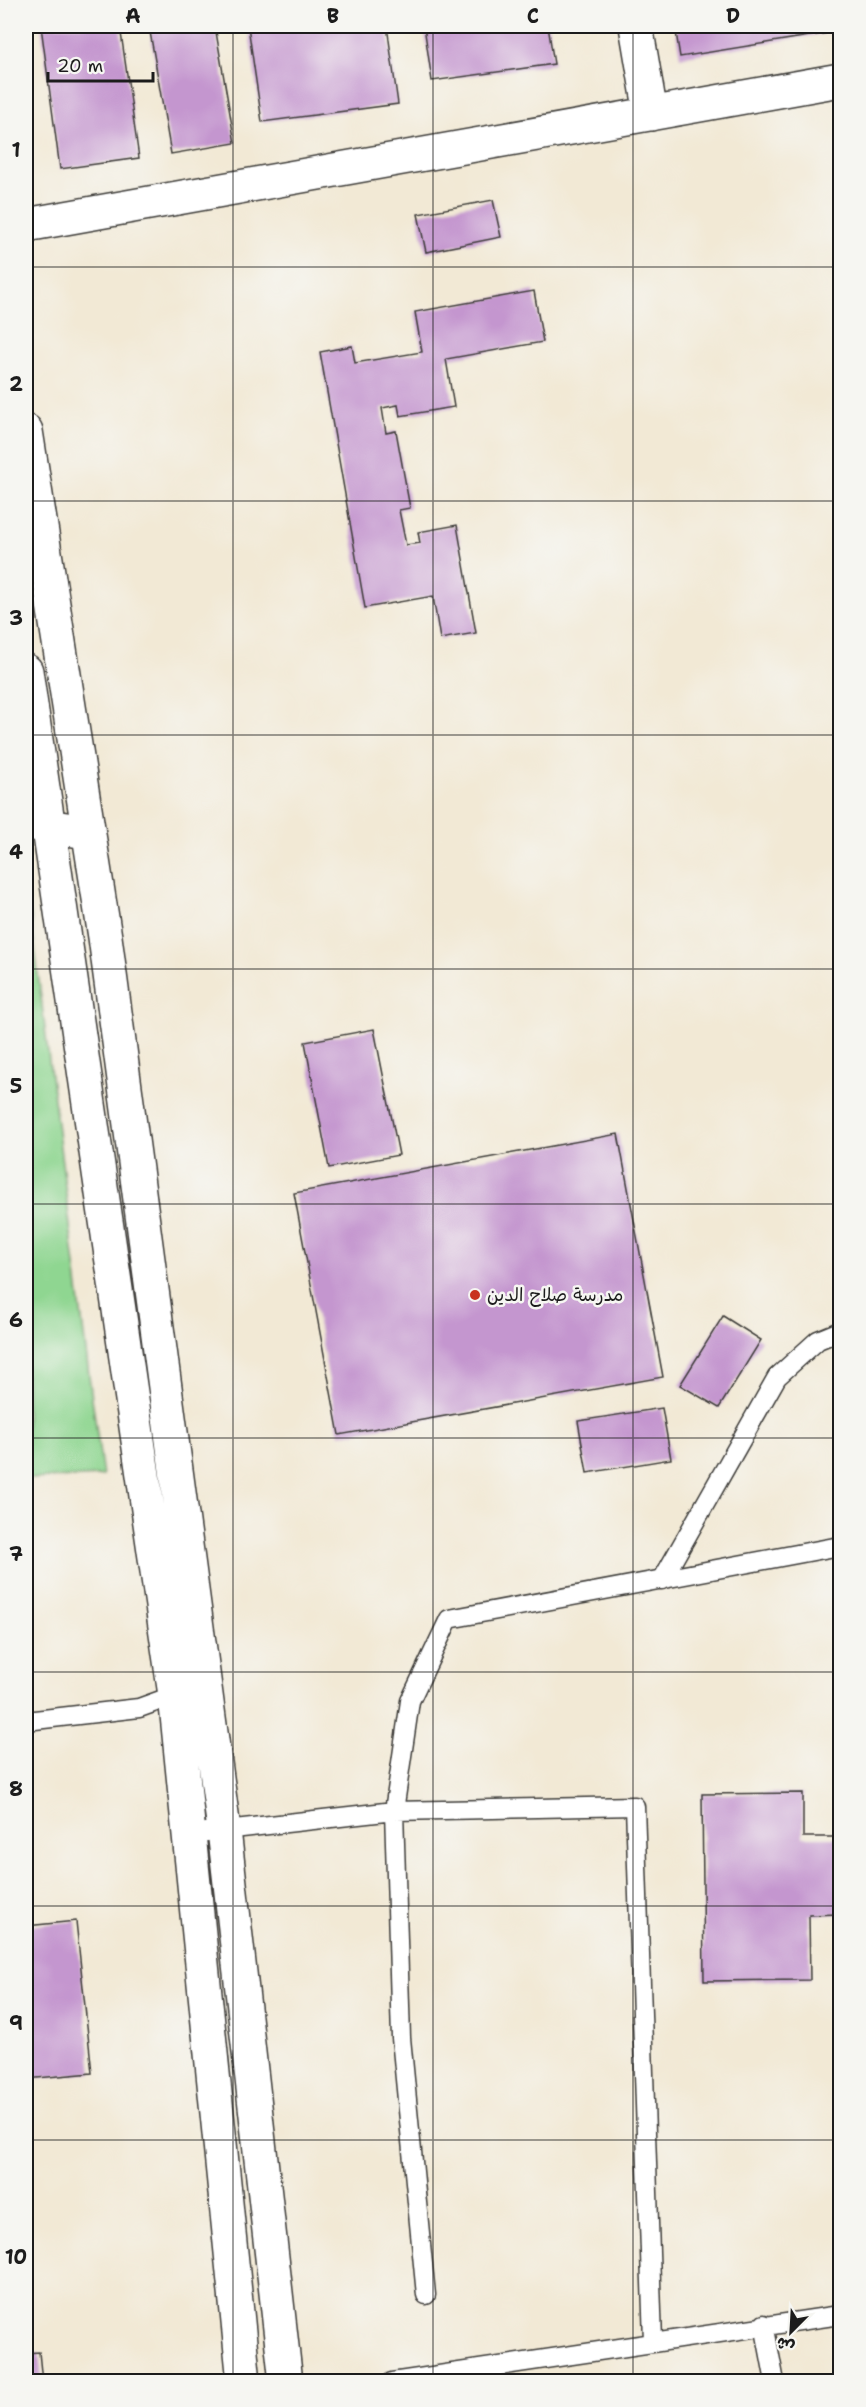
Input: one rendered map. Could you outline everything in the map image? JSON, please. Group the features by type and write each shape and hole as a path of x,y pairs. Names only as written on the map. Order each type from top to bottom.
{"main road":[{"path":"636,26 651,114"},
{"path":"26,225 840,80"},
{"path":"26,431 107,949 224,1830 286,2382"},
{"path":"26,671 37,825 175,1695 244,2382"},
{"path":"37,825 87,832"}],"lane":[{"path":"662,1580 777,1377 818,1340 840,1330"},
{"path":"426,2295 401,2038 394,1810 410,1701 449,1619 840,1546"},
{"path":"26,1721 139,1708 175,1695"},
{"path":"189,1834 394,1810 635,1806 653,2341"},
{"path":"392,2382 840,2314"},
{"path":"764,2324 775,2382"}],"green space":[{"path":"26,879 91,1391 103,1476 26,1479"}],"building":[{"path":"41,26 120,26 139,158 60,169"},
{"path":"149,26 215,26 235,143 171,154"},
{"path":"248,26 387,26 398,104 262,122"},
{"path":"424,26 548,26 554,64 432,81"},
{"path":"675,26 840,26 840,31 680,57"},
{"path":"493,200 501,237 426,252 418,214"},
{"path":"534,291 543,342 446,359 454,407 400,416 398,405 382,408 386,433 396,431 410,508 399,510 406,545 420,543 418,532 457,525 476,633 440,639 433,596 365,608 320,352 352,346 355,363 422,352 415,312"},
{"path":"374,1029 399,1155 329,1168 305,1042"},
{"path":"618,1134 663,1377 339,1435 294,1193"},
{"path":"723,1316 761,1340 719,1408 680,1385"},
{"path":"662,1408 671,1459 587,1473 578,1421"},
{"path":"803,1793 803,1837 840,1837 840,1914 809,1915 810,1980 704,1981 702,1794"},
{"path":"76,1921 92,2073 26,2079 26,1926"},
{"path":"39,2352 42,2382 26,2382 26,2353"}],"place":[{"name":"مدرسة صلاح الدين","path":"475,1295"}]}
